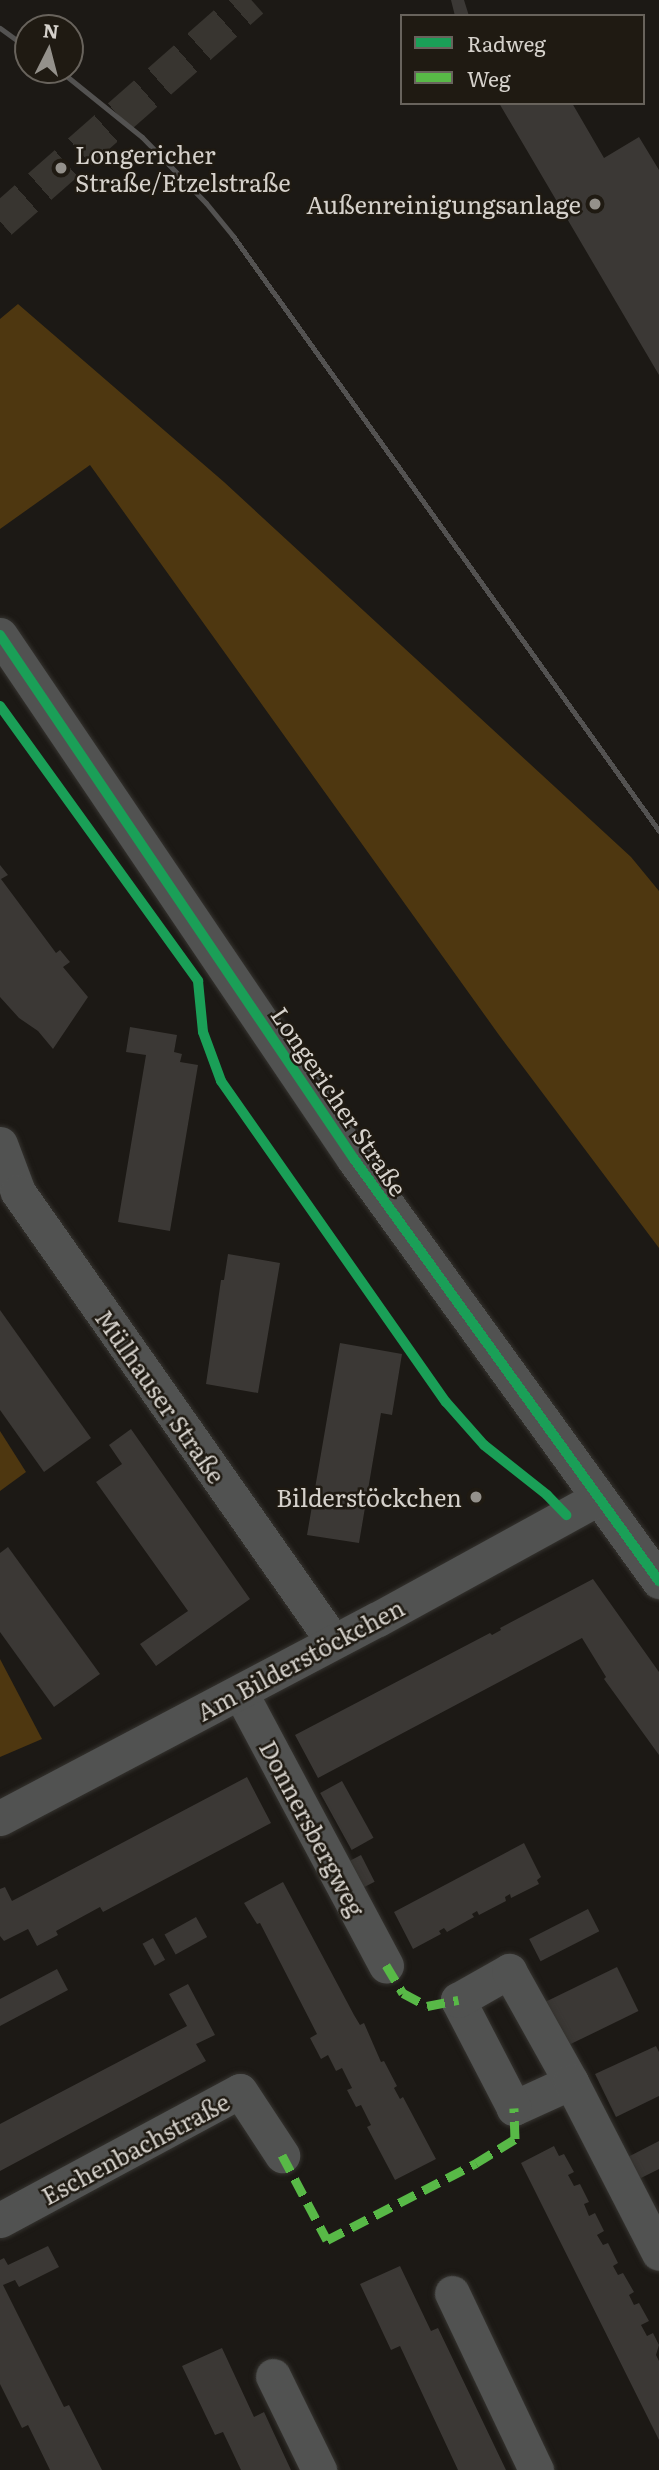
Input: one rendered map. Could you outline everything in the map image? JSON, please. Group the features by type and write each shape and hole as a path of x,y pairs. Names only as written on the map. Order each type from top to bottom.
{"street":[{"name":"Longericher Straße","path":"0,635 354,1159 659,1581"},
{"name":"Mülhauser Straße","path":"0,1144 18,1192 333,1641"},
{"name":"Am Bilderstöckchen","path":"0,1818 240,1692 598,1498"},
{"name":"Donnersbergweg","path":"240,1692 386,1965"},
{"path":"571,2082 659,2253"},
{"name":"Eschenbachstraße","path":"0,2220 240,2091 282,2155"},
{"path":"452,2293 536,2470"},
{"path":"273,2376 318,2470"}],"shaded area":[{"path":"18,304 224,482 631,857 659,891 659,1248 499,1035 90,465 0,529 0,319"},
{"path":"0,1431 26,1472 0,1491"},
{"path":"0,1659 42,1739 0,1757"}],"building":[{"path":"451,0 464,0 468,14 454,14"},
{"name":"Außenreinigungsanlage","path":"500,105 573,105 604,158 639,137 659,170 659,375"},
{"path":"0,865 8,875 1,879 56,953 60,950 70,962 63,967 88,997 53,1049 38,1031 19,1018 0,997"},
{"path":"130,1027 177,1035 174,1052 182,1054 180,1062 198,1065 170,1231 118,1222 146,1055 126,1052"},
{"path":"228,1254 280,1263 258,1393 206,1384 221,1280 224,1280"},
{"path":"0,1310 91,1438 44,1472 0,1410"},
{"path":"340,1343 402,1354 392,1415 381,1413 359,1543 307,1535"},
{"path":"131,1429 250,1599 156,1666 140,1644 188,1611 96,1482 122,1464 109,1445"},
{"path":"8,1547 100,1674 54,1707 0,1632 0,1553"},
{"path":"593,1579 659,1672 659,1755 604,1679 606,1677 582,1638 318,1778 295,1735 490,1633 492,1635 501,1630 500,1628"},
{"path":"247,1777 271,1823 103,1912 100,1907 56,1931 58,1935 37,1946 28,1929 4,1941 0,1936 0,1889 5,1887 12,1901"},
{"path":"342,1781 374,1838 352,1850 320,1793"},
{"path":"524,1843 541,1877 537,1880 539,1884 511,1898 510,1894 505,1897 506,1901 479,1915 477,1911 472,1914 474,1917 447,1932 444,1928 439,1931 441,1934 413,1949 394,1912"},
{"path":"361,1855 375,1882 359,1890 345,1863"},
{"path":"283,1882 354,2015 360,2025 364,2023 381,2062 384,2061 397,2086 394,2088 400,2099 403,2097 436,2159 395,2180 367,2127 371,2125 361,2105 356,2107 347,2090 352,2088 342,2068 336,2071 328,2055 321,2059 310,2038 317,2034 260,1923 257,1924 244,1903"},
{"path":"588,1909 599,1931 541,1961 529,1939"},
{"path":"196,1917 207,1937 176,1955 165,1934"},
{"path":"153,1938 165,1960 155,1966 143,1944"},
{"path":"617,1967 638,2011 567,2046 545,2002"},
{"path":"57,1969 68,1990 0,2026 0,1999"},
{"path":"188,1984 215,2035 196,2044 206,2061 0,2171 0,2124 187,2026 169,1994"},
{"path":"656,2046 659,2052 659,2096 616,2117 595,2074"},
{"path":"659,2141 659,2169 635,2181 624,2159"},
{"path":"554,2146 559,2156 564,2154 574,2172 568,2175 574,2186 580,2184 589,2202 584,2204 589,2216 595,2213 604,2231 597,2235 603,2245 608,2243 618,2263 613,2266 618,2275 623,2273 634,2292 629,2295 634,2305 639,2303 649,2321 641,2325 647,2336 653,2333 659,2345 656,2355 659,2361 659,2440 521,2163"},
{"path":"48,2246 59,2267 19,2287 15,2280 3,2285 64,2407 69,2405 102,2470 50,2470 28,2425 22,2428 0,2384 0,2260 4,2258 8,2265"},
{"path":"400,2266 431,2331 438,2328 506,2470 458,2470 400,2346 391,2350 360,2284"},
{"path":"222,2348 254,2417 264,2412 291,2470 241,2470 223,2432 215,2435 182,2366"}],"tunnel":[{"path":"0,221 252,0"}],"railway":[{"path":"0,28 14,38"},
{"path":"76,84 142,137 206,203 233,236 659,831"}],"marked path":[{"path":"386,1965 403,1993 427,2006 458,2000"},
{"path":"282,2155 327,2240 476,2163 515,2139 514,2108"}],"cycle path":[{"path":"0,635 354,1159 659,1581"},
{"path":"0,706 198,981 203,1032 221,1081 446,1402 484,1445 547,1495 566,1515"}],"place":[{"name":"Longericher Straße/Etzelstraße","path":"61,168"},
{"name":"Außenreinigungsanlage","path":"595,204"},
{"name":"Bilderstöckchen","path":"476,1497"}]}
